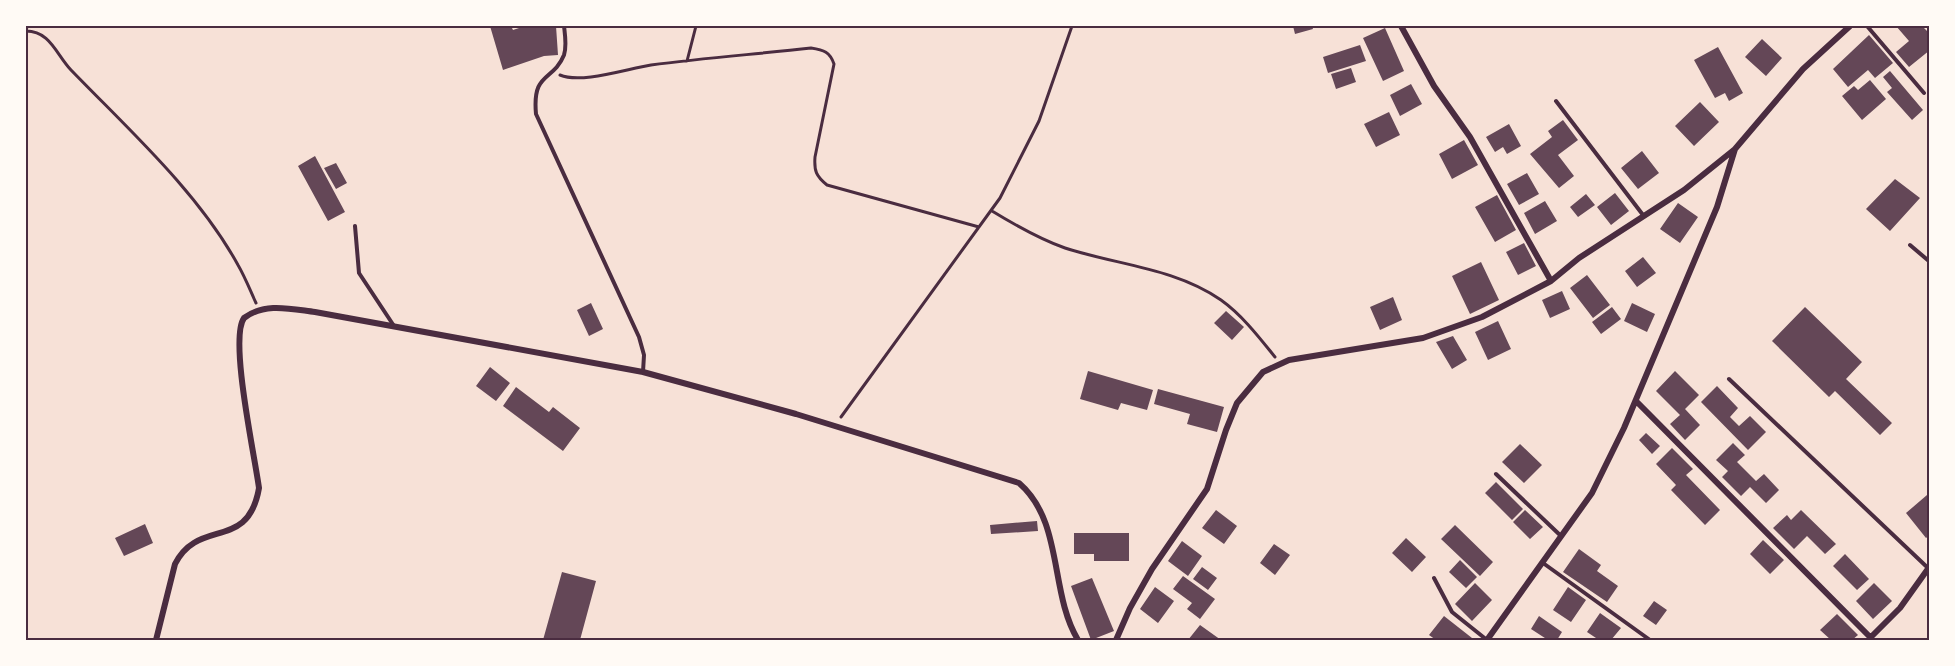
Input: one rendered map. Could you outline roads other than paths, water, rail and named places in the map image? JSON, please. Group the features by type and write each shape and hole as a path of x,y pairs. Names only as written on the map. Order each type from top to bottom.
{"street":[{"path":"1401,26 1434,86 1472,139 1551,281"},
{"path":"1116,640 1130,608 1152,569 1207,489 1237,403 1263,372 1280,363 1395,344 1442,332 1482,317 1551,281 1579,258 1684,190 1735,149 1803,69 1850,26"},
{"path":"1487,640 1592,493 1635,402 1717,207 1735,149"},
{"path":"156,640 175,564 180,554 191,544 235,529 247,521 256,506 260,488 239,361 238,335 244,318 259,310 285,308 643,372 835,426 1019,483 1029,491 1045,520 1064,611 1078,640"},
{"path":"1635,402 1869,639 1900,608 1929,567"}],"lane":[{"path":"564,26 566,46 564,57 538,85 535,98 536,114 639,337 644,355 643,372"},
{"path":"1867,26 1924,93"},
{"path":"1556,101 1643,216"},
{"path":"355,226 359,273 394,327"},
{"path":"1910,245 1929,262"},
{"path":"1729,379 1929,567"},
{"path":"1496,474 1561,537"},
{"path":"1543,563 1650,640"},
{"path":"1434,578 1452,612 1487,640"}]}
